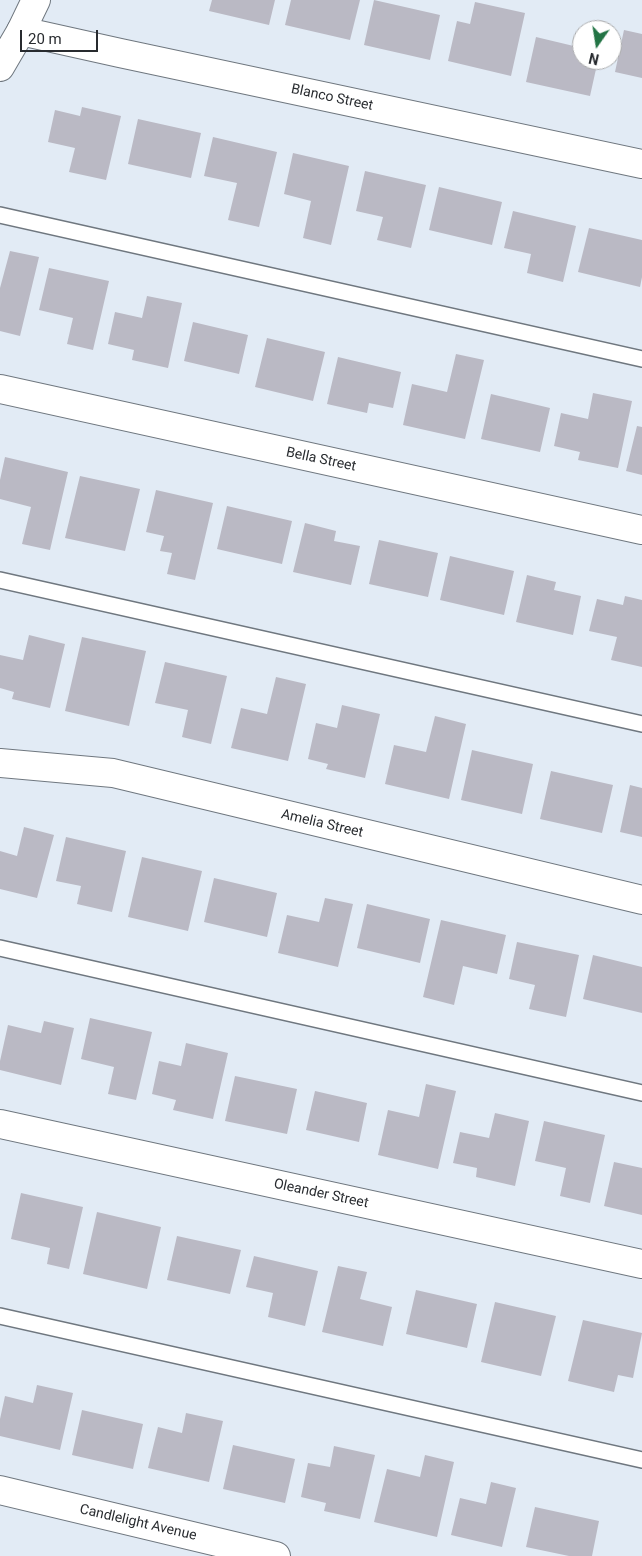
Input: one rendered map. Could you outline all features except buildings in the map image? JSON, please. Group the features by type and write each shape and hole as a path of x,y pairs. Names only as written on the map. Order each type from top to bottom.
{"street":[{"path":"0,67 36,0"},
{"name":"Blanco Street","path":"21,30 129,55 642,164"},
{"name":"Bella Street","path":"0,389 642,530"},
{"name":"Amelia Street","path":"0,763 113,774 642,900"},
{"name":"Oleander Street","path":"0,1124 642,1264"},
{"name":"Candlelight Avenue","path":"0,1490 276,1556"}],"lane":[{"path":"0,215 642,359"},
{"path":"0,580 642,724"},
{"path":"0,948 642,1092"},
{"path":"0,1316 642,1460"}]}
